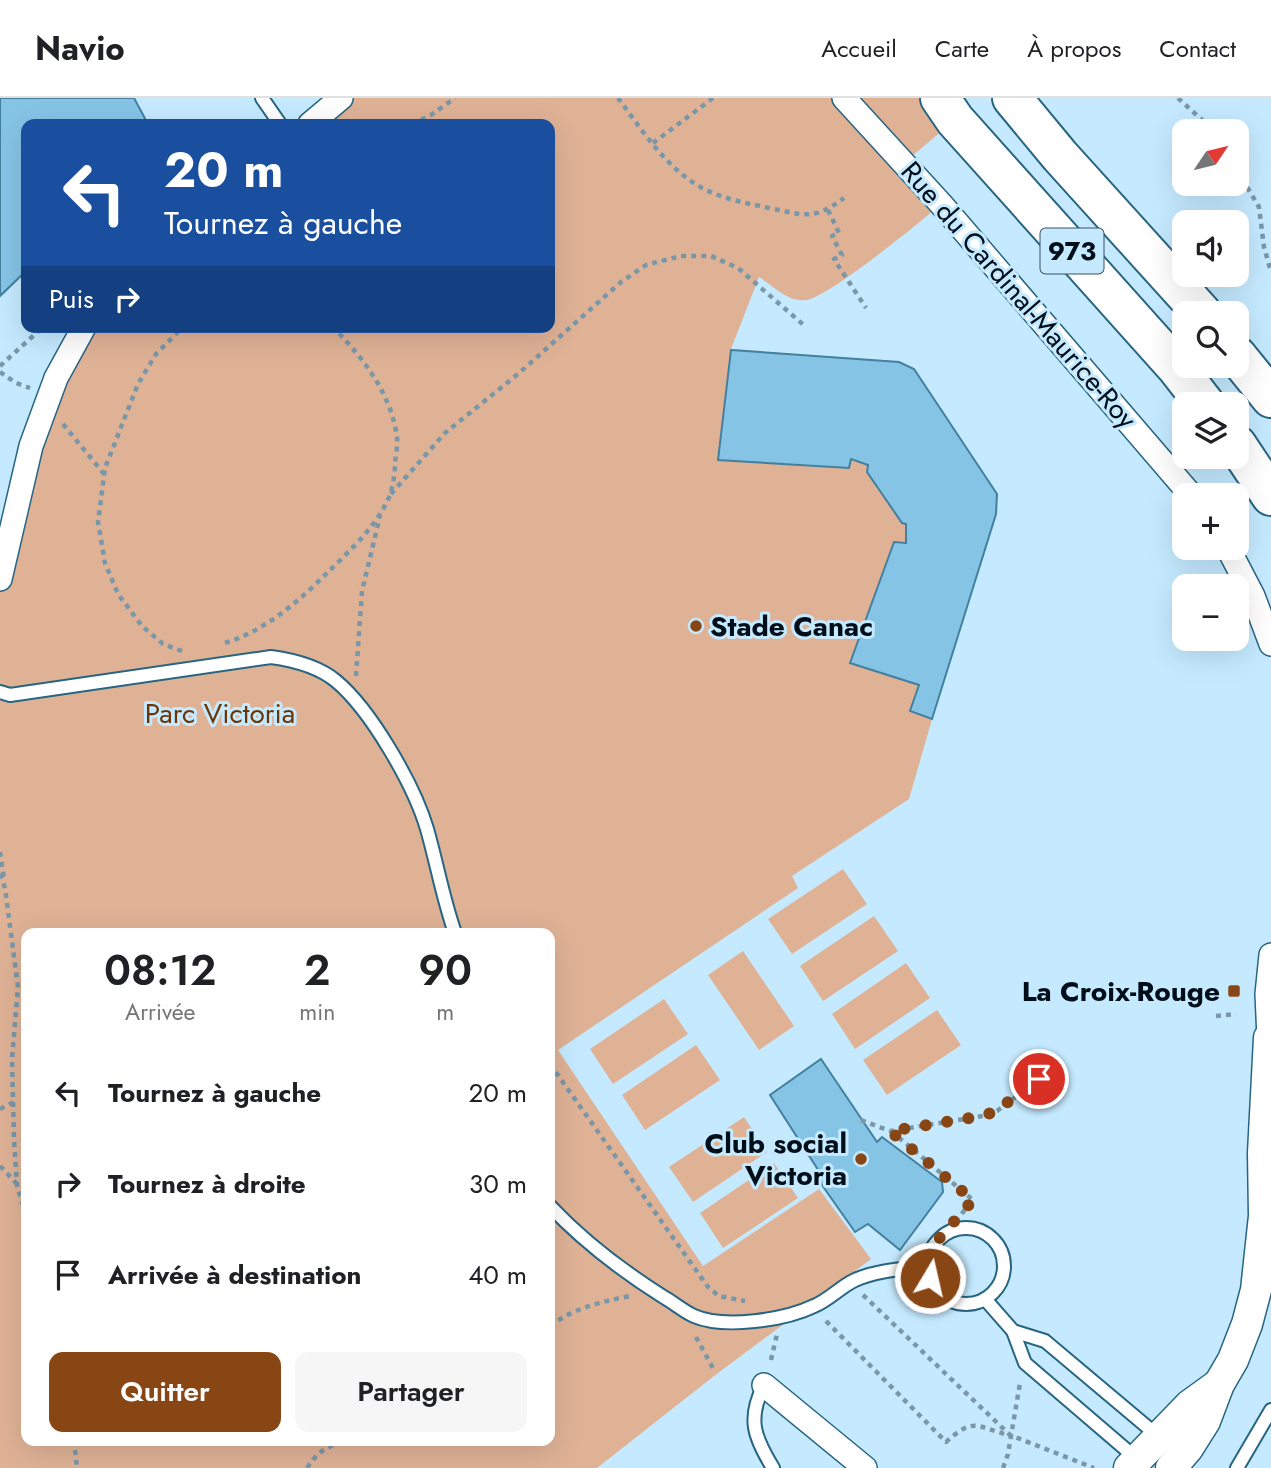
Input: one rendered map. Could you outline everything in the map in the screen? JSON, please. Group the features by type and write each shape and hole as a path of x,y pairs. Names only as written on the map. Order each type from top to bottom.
{"highway":[{"name":"973","path":"1012,98 1069,166 1191,301"},
{"name":"973","path":"941,105 1196,392"},
{"path":"1249,370 1271,397"},
{"path":"1249,463 1271,496"}],"street":[{"path":"316,119 341,98"},
{"name":"Rue du Cardinal-Maurice-Roy","path":"844,98 914,173 1181,483"},
{"path":"0,579 31,446 56,378 81,333"},
{"path":"1234,560 1253,596 1271,644"},
{"path":"1171,1468 1205,1421 1219,1384 1233,1360 1256,1290 1268,1220 1263,1153 1270,1038 1267,994 1271,955"},
{"path":"1133,1464 1190,1405 1219,1384"},
{"path":"764,1385 865,1468"}],"lane":[{"path":"262,98 277,119"},
{"path":"0,692 10,695 271,657 296,660 334,680 372,719 412,791 427,828 453,928"},
{"path":"555,1211 580,1238 654,1291 695,1316 718,1322 780,1317 815,1306 850,1283 878,1272 928,1266"},
{"path":"955,1229 979,1230 998,1245 1003,1256 1004,1269 995,1291 985,1299 975,1303 952,1302 935,1288 928,1266 930,1254 935,1243 944,1235 955,1229"},
{"path":"985,1299 1013,1331 1025,1363 1133,1464"},
{"path":"1013,1331 1045,1341 1158,1437"},
{"path":"764,1385 753,1414 754,1430 773,1468"},
{"path":"1237,1468 1271,1409"}],"path":[{"path":"423,119 454,98"},
{"path":"618,98 653,143 690,180 704,189 733,201 806,215 828,210 844,198"},
{"path":"653,143 713,98"},
{"path":"1178,98 1201,119"},
{"path":"1250,192 1259,207 1264,247 1271,272"},
{"path":"828,210 839,233 832,236 842,255 834,259 866,308"},
{"path":"390,494 446,433 518,374 621,282 646,265 681,256 711,256 738,268 806,327"},
{"path":"0,366 36,333"},
{"path":"177,333 156,354 138,384 104,474 98,522 105,563 118,594 142,626 163,644 184,652"},
{"path":"218,645 236,640 274,619 306,594 359,542 381,512 390,494 398,438 387,400 362,357 339,333"},
{"path":"0,372 16,383 38,390"},
{"path":"62,423 104,474"},
{"path":"372,719 358,687 355,666 362,591 381,512"},
{"path":"0,852 18,987 12,1059 18,1185 21,1197"},
{"path":"0,874 5,888"},
{"path":"1216,1016 1236,1014"},
{"path":"555,1071 708,1287"},
{"path":"890,1131 983,1116 996,1111 1039,1079"},
{"path":"0,1109 14,1102"},
{"path":"862,1119 890,1131 973,1200 944,1235"},
{"path":"0,1166 18,1185"},
{"path":"850,1283 1010,1435"},
{"path":"555,1322 565,1314 592,1304 654,1291"},
{"path":"831,1327 946,1441 961,1428 971,1424 1010,1435 1094,1468"},
{"path":"1003,1468 1025,1363"},
{"path":"74,1446 76,1468"},
{"path":"307,1468 318,1453 333,1446"}],"green space":[{"name":"Parc Victoria","path":"341,98 940,98 955,120 905,162 941,204 874,258 817,296 806,300 793,299 759,277 731,349 899,362 914,369 997,494 909,799 792,876 798,888 558,1050 703,1266 819,1189 871,1259 714,1376 597,1468 0,1468 0,579 31,446 88,333 555,333 555,119 316,119"},
{"path":"843,869 867,904 792,954 768,919"},
{"path":"874,916 898,951 823,1001 800,966"},
{"path":"743,951 794,1026 759,1050 708,975"},
{"path":"906,963 930,998 855,1049 832,1014"},
{"path":"664,999 688,1034 613,1084 590,1049"},
{"path":"937,1010 961,1045 887,1095 863,1060"},
{"path":"696,1045 720,1080 645,1130 622,1095"},
{"path":"744,1117 767,1152 693,1202 669,1167"},
{"path":"774,1163 798,1198 723,1248 700,1213"}],"building":[{"path":"0,98 134,98 145,119 21,119 21,276 0,296"},
{"path":"731,350 899,362 914,369 997,494 996,514 932,719 910,711 919,685 850,663 894,542 906,543 906,524 902,523 867,472 868,465 851,459 849,468 718,460"},
{"name":"Club social Victoria","path":"821,1059 877,1142 882,1137 942,1182 943,1192 900,1250 868,1224 855,1232 817,1178 822,1176 770,1095"}],"place":[{"name":"Stade Canac","path":"696,626"},
{"name":"La Croix-Rouge","path":"1234,991"},
{"name":"Club social Victoria","path":"861,1159"}],"route":[{"path":"930,1278 928,1266 935,1243 973,1200 890,1131 983,1116 996,1111 1039,1079"}]}
